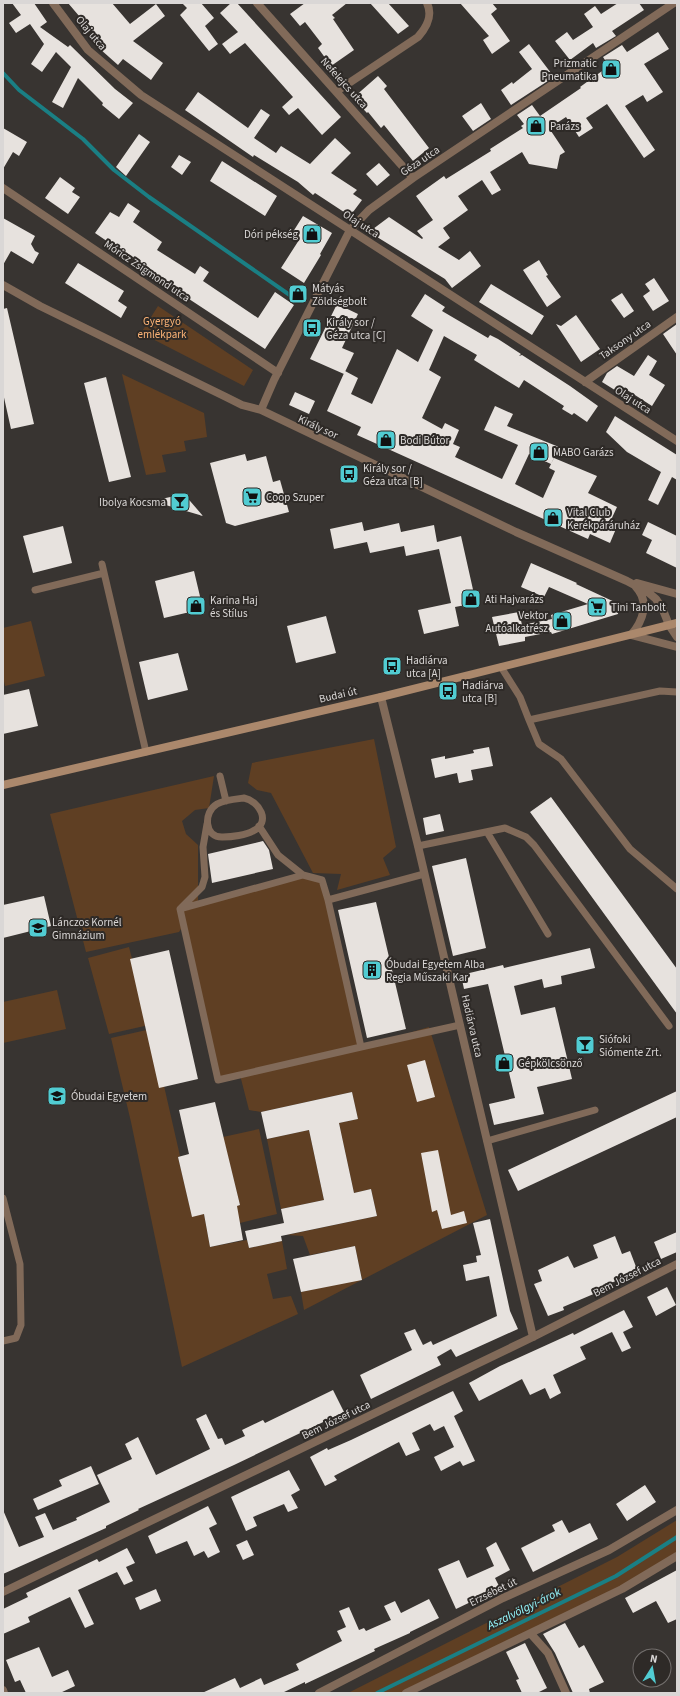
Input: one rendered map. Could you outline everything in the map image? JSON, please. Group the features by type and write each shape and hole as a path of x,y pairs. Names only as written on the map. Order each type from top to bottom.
{"main road":[{"name":"Budai út","path":"3,785 381,697 673,624"}],"street":[{"name":"Olaj utca","path":"53,3 88,50 141,95 677,441"},
{"name":"Nefelejcs utca","path":"257,3 414,178"},
{"path":"337,91 418,37 426,27 430,16 426,3"},
{"name":"Géza utca","path":"261,410 350,230 369,210 414,178 674,3"},
{"name":"Móricz Zsigmond utca","path":"3,188 278,373"},
{"name":"Király sor","path":"3,285 40,306 242,405 261,410 516,532 627,581 649,593 656,599 673,624 677,637"},
{"name":"Taksony utca","path":"585,382 677,317"},
{"name":"Király sor","path":"627,581 677,594"},
{"name":"Király sor","path":"627,581 641,594 644,607 640,623 631,635"},
{"path":"631,635 677,647"},
{"name":"Hadiárva utca","path":"381,697 488,1140 533,1338"},
{"name":"Bem József utca","path":"3,1592 533,1338 677,1264"},
{"name":"Erzsébet út","path":"318,1693 503,1598 609,1550 677,1510"},
{"path":"406,1693 622,1589 677,1556"},
{"path":"531,1634 548,1653 566,1693"}],"lane":[{"path":"102,564 146,752"},
{"path":"36,590 104,573"},
{"path":"501,667 520,697 539,744 561,759 630,848 677,889"},
{"path":"529,720 660,691 677,692"},
{"path":"220,776 226,802"},
{"path":"180,909 202,887 205,877 203,847 208,814 212,808 218,803 244,798 251,799 260,808 263,814 259,826 254,831 228,837 220,837 213,834 208,829 207,822"},
{"path":"259,826 278,855 303,875 322,880 328,900 361,1047"},
{"path":"418,846 505,828 526,837 669,1026"},
{"path":"487,832 548,934"},
{"path":"328,900 424,874"},
{"path":"180,909 303,875"},
{"path":"180,909 218,1080 460,1025"},
{"path":"488,1140 595,1110"},
{"path":"3,1198 20,1264 21,1325 16,1338 3,1341"}],"green space":[{"name":"Gyergyó emlékpark","path":"158,306 253,370 244,386 141,333"},
{"path":"122,374 204,413 207,437 184,441 186,451 162,455 166,472 146,475"},
{"path":"31,621 45,676 5,686 3,677 3,628"},
{"path":"374,739 396,847 383,858 390,875 337,890 341,874 313,873 271,793 257,790 248,783 252,763"},
{"path":"214,776 209,808 195,810 182,821 186,834 198,845 198,902 303,875 322,880 362,1047 429,1027 487,1215 304,1310 301,1292 362,1279 355,1246 310,1255 303,1236 287,1235 377,1216 371,1189 354,1193 339,1123 358,1119 352,1092 261,1112 249,1110 240,1075 218,1080 183,926 179,932 86,952 50,814"},
{"path":"129,947 149,1025 109,1034 88,958"},
{"path":"57,990 66,1029 3,1043 3,1002"},
{"path":"151,1029 192,1216 204,1214 210,1247 247,1240 249,1248 282,1241 287,1269 267,1274 273,1299 291,1296 298,1314 182,1367 131,1122 111,1038"},
{"path":"259,1129 277,1214 240,1223 235,1206 240,1205 223,1137"},
{"path":"309,1130 324,1200 281,1209 267,1139"},
{"path":"677,1520 677,1554 635,1581 405,1693 348,1693 617,1557"}],"building":[{"path":"12,3 34,3 47,22 40,27 68,47 70,45 115,89 133,103 119,119 102,105 103,103 78,78 63,108 52,102 71,67 56,52 42,72 31,64 44,44 30,24 16,33 9,23 21,15"},
{"path":"68,3 112,3 130,24 156,4 165,16 133,41 163,63 151,80 123,59 118,65 100,49 103,44"},
{"path":"182,3 201,3 214,18 205,26 218,44 209,51 180,15 187,8"},
{"path":"231,3 237,3 341,117 322,135 298,108 289,115 282,107 293,97 245,43 230,54 222,44 238,32 220,13"},
{"path":"305,3 347,3 332,15 335,18 333,19 354,50 331,66 318,48 322,44 305,22 300,26 290,14"},
{"path":"370,3 388,3 409,26 398,34"},
{"path":"460,3 492,3 497,9 491,14 510,41 492,54 483,40 489,36"},
{"path":"618,3 639,3 644,10 612,31 616,36 596,48 593,43 570,60 555,41 567,32 573,40 593,27 584,14 595,6 601,14"},
{"path":"658,32 669,49 644,64 663,92 647,102 643,95 625,106 655,150 644,158 607,104 586,118 593,128 579,137 566,117 549,128 565,152 560,155 557,169 529,164 522,152 490,172 501,190 492,195 482,180 458,196 468,210 443,228 450,238 438,247 459,260 470,251 481,266 452,288 445,279 369,232 389,217 422,239 423,238 417,231 433,220 416,196 444,176 446,179 491,151 490,149 523,128 521,126 524,124 517,115 532,105 540,116 581,88 580,87 609,66 603,57 622,45 627,52"},
{"path":"529,44 554,77 511,105 501,90 512,82 513,84 532,69 519,52"},
{"path":"378,76 387,86 384,89 429,148 413,161 384,125 381,128 368,112 367,113 353,98"},
{"path":"198,92 248,128 261,109 270,115 254,138 276,153 281,146 310,164 335,138 351,153 331,173 357,190 353,194 362,200 350,216 315,193 313,195 298,182 254,155 253,157 185,110"},
{"path":"481,103 491,119 473,131 462,116"},
{"path":"3,128 27,142 19,156 13,152 3,169"},
{"path":"139,134 150,142 126,176 116,167"},
{"path":"179,155 191,162 182,175 171,167"},
{"path":"222,161 277,196 265,216 210,181"},
{"path":"379,163 390,175 377,186 366,174"},
{"path":"60,177 75,188 72,192 80,197 68,214 45,198"},
{"path":"128,203 140,211 133,222 162,242 157,250 195,274 200,266 209,272 203,281 258,318 275,292 294,305 265,349 154,276 155,274 95,233 110,212 119,217"},
{"path":"303,216 332,233 304,283 281,268 299,240 291,235"},
{"path":"3,218 35,236 31,244 35,251 39,253 33,264 11,251 3,265"},
{"path":"539,260 548,275 546,276 561,297 547,307 523,270"},
{"path":"78,263 124,291 118,301 127,307 121,318 65,283"},
{"path":"654,278 669,301 653,311 643,296 650,291 645,284"},
{"path":"491,284 544,316 532,335 479,302"},
{"path":"622,293 634,311 624,318 611,300"},
{"path":"425,294 445,307 442,311 488,338 490,335 498,339 521,354 519,356 522,355 598,406 587,422 574,413 572,415 562,409 564,406 524,380 519,388 474,360 477,355 444,336 429,370 441,377 422,418 442,429 445,423 459,430 453,444 460,447 455,457 502,479 518,445 484,430 495,406 513,414 507,426 559,447 551,464 554,458 597,476 588,493 617,507 611,520 618,524 610,543 590,534 588,539 357,435 361,427 327,411 345,371 358,378 351,394 372,404 397,349 418,362 433,330 411,316","holes":["529,454 551,464 549,468 555,471 543,498 515,484"]},
{"path":"337,304 358,314 342,348 354,353 344,374 310,359"},
{"path":"7,308 34,424 11,429 3,393 3,309"},
{"path":"576,315 600,349 581,362 556,324 561,326"},
{"path":"677,324 677,355 663,334"},
{"path":"648,355 657,361 649,375 665,385 652,406 621,386 618,392 602,382 607,373 617,366 634,376"},
{"path":"106,377 131,477 109,482 84,383"},
{"path":"295,392 315,401 309,414 289,405"},
{"path":"615,416 677,455 677,480 672,477 658,505 648,500 661,472 627,452 606,432"},
{"name":"Coop Szuper","path":"245,454 247,461 266,456 273,482 280,480 289,512 235,526 226,523 210,463"},
{"path":"184,494 203,516 152,501"},
{"path":"362,522 364,531 399,523 401,532 434,525 437,542 461,536 476,603 455,607 459,626 424,634 418,610 451,603 439,549 406,556 404,546 370,553 367,542 334,549 330,529"},
{"path":"648,522 677,536 677,568 646,553 652,540 642,535"},
{"path":"63,526 72,563 33,573 23,536"},
{"path":"531,563 577,583 576,584 619,604 618,614 552,634 551,632 525,637 525,641 499,646 492,617 519,612 522,625 552,619 551,615 588,604 549,587 544,597 521,587"},
{"path":"194,571 203,609 164,618 155,581"},
{"path":"326,616 336,653 296,663 287,626"},
{"path":"178,653 188,690 148,700 139,662"},
{"path":"29,689 38,726 3,734 3,695"},
{"path":"489,747 493,766 471,770 473,780 459,783 457,773 435,778 431,759 445,756 445,759 474,753 473,750"},
{"path":"551,797 677,969 677,1014 530,812"},
{"path":"440,814 444,831 426,835 423,818"},
{"path":"263,841 269,850 273,869 212,883 208,854"},
{"path":"466,858 486,948 453,956 432,866"},
{"path":"44,896 51,926 3,938 3,905"},
{"name":"Óbudai Egyetem Alba Regia Műszaki Kar","path":"376,902 406,1029 367,1038 338,910"},
{"path":"590,948 595,968 561,976 562,984 544,988 542,979 514,986 521,1015 555,1007 572,1079 537,1087 544,1114 494,1125 489,1104 515,1098 488,984 464,989 461,975 503,965 504,968"},
{"path":"169,950 198,1079 159,1088 130,959"},
{"path":"425,1060 435,1097 417,1102 407,1065"},
{"path":"677,1091 677,1117 518,1191 508,1170"},
{"path":"352,1092 358,1119 339,1123 354,1193 371,1189 377,1216 281,1236 282,1241 249,1248 245,1231 284,1223 281,1209 324,1200 309,1130 267,1139 261,1112"},
{"path":"215,1102 240,1205 237,1206 243,1240 210,1247 204,1214 192,1217 178,1157 189,1154 179,1110"},
{"path":"438,1150 451,1215 464,1211 467,1223 442,1229 437,1210 432,1212 421,1153"},
{"path":"490,1219 510,1311 518,1329 456,1357 451,1349 437,1357 441,1365 371,1399 360,1375 412,1350 404,1333 415,1329 423,1345 431,1341 433,1345 497,1316 489,1276 466,1281 463,1265 477,1262 476,1256 481,1255 473,1223"},
{"path":"677,1232 677,1252 661,1259 654,1242"},
{"path":"615,1236 622,1254 630,1251 638,1272 601,1287 603,1290 563,1307 564,1310 548,1316 534,1284 542,1281 538,1270 568,1256 574,1268 598,1258 593,1245"},
{"path":"355,1246 362,1280 301,1292 293,1259"},
{"path":"667,1287 676,1305 656,1316 647,1297"},
{"path":"624,1310 633,1327 623,1332 631,1348 622,1352 612,1332 580,1347 586,1359 553,1375 561,1393 550,1399 545,1388 530,1395 522,1379 479,1401 469,1383 500,1366 573,1333 574,1335"},
{"path":"333,1390 344,1412 138,1509 139,1510 106,1526 106,1528 3,1574 3,1510 19,1547 44,1537 35,1517 45,1513 53,1530 77,1520 76,1518 110,1502 97,1475 132,1459 125,1444 138,1437 156,1475 210,1449 196,1419 206,1414 218,1439 222,1438 225,1445 245,1436 242,1430 263,1420 265,1423"},
{"path":"453,1391 463,1411 454,1416 475,1461 463,1466 460,1461 441,1471 434,1457 454,1447 444,1426 434,1431 430,1424 412,1433 420,1450 406,1456 399,1442 334,1476 337,1480 325,1486 310,1457 327,1448 328,1450 351,1440"},
{"path":"91,1466 99,1484 38,1510 33,1499 62,1486 59,1480"},
{"path":"289,1470 300,1490 291,1495 298,1508 288,1512 284,1504 253,1517 257,1526 246,1531 231,1497"},
{"path":"645,1485 656,1502 627,1521 616,1504"},
{"path":"208,1506 217,1524 209,1528 220,1552 208,1558 204,1551 194,1556 187,1541 156,1554 148,1536"},
{"path":"562,1520 569,1533 590,1523 598,1539 533,1572 521,1548 555,1531 552,1525"},
{"path":"247,1540 254,1555 243,1560 236,1545"},
{"path":"496,1542 510,1570 495,1578 500,1588 456,1609 438,1569 459,1560 467,1578 494,1566 486,1548"},
{"path":"127,1548 135,1563 126,1567 133,1581 124,1585 117,1572 78,1590 94,1624 85,1628 70,1597 28,1617 30,1622 3,1634 3,1609 28,1597 26,1593 97,1559 99,1562"},
{"path":"677,1570 677,1619 668,1623 656,1601 633,1613 625,1598"},
{"path":"156,1589 161,1601 140,1610 135,1598"},
{"path":"429,1599 439,1618 374,1649 375,1651 305,1684 305,1682 282,1693 202,1693 235,1678 240,1688 261,1678 264,1685 299,1670 296,1664 342,1641 337,1631 346,1627 339,1611 349,1607 359,1630 364,1628 366,1631 391,1620 384,1606 395,1601 401,1613"},
{"path":"565,1623 579,1648 584,1645 604,1682 589,1689 590,1693 573,1693 555,1653 543,1634"},
{"path":"525,1643 547,1688 537,1693 522,1693 516,1680 519,1679 506,1652"},
{"path":"39,1647 52,1677 68,1670 75,1686 60,1693 26,1693 20,1680 15,1682 6,1660"}],"waterway":[{"path":"3,73 19,90 83,139 114,170 149,197 294,298"},
{"name":"Aszalvölgyi-árok","path":"377,1693 616,1576 677,1537"}],"place":[{"name":"Prizmatic Pneumatika","path":"611,69"},
{"name":"Parázs","path":"536,126"},
{"name":"Dóri pékség","path":"312,234"},
{"name":"Mátyás Zöldségbolt","path":"298,294"},
{"name":"Király sor / Géza utca [C]","path":"312,328"},
{"name":"Bodi Bútor","path":"386,440"},
{"name":"MABO Garázs","path":"539,452"},
{"name":"Király sor / Géza utca [B]","path":"349,474"},
{"name":"Coop Szuper","path":"252,497"},
{"name":"Ibolya Kocsma","path":"180,502"},
{"name":"Vital Club Kerékpáráruház","path":"553,518"},
{"name":"Ati Hajvarázs","path":"471,599"},
{"name":"Karina Haj és Stílus","path":"196,606"},
{"name":"Tini Tanbolt","path":"597,607"},
{"name":"Vektor Autóalkatrész","path":"562,621"},
{"name":"Hadiárva utca [A]","path":"392,666"},
{"name":"Hadiárva utca [B]","path":"448,691"},
{"name":"Lánczos Kornél Gimnázium","path":"38,928"},
{"name":"Óbudai Egyetem Alba Regia Műszaki Kar","path":"372,970"},
{"name":"Siófoki Siómente Zrt.","path":"585,1045"},
{"name":"Gépkölcsönző","path":"504,1063"},
{"name":"Óbudai Egyetem","path":"57,1096"}]}
